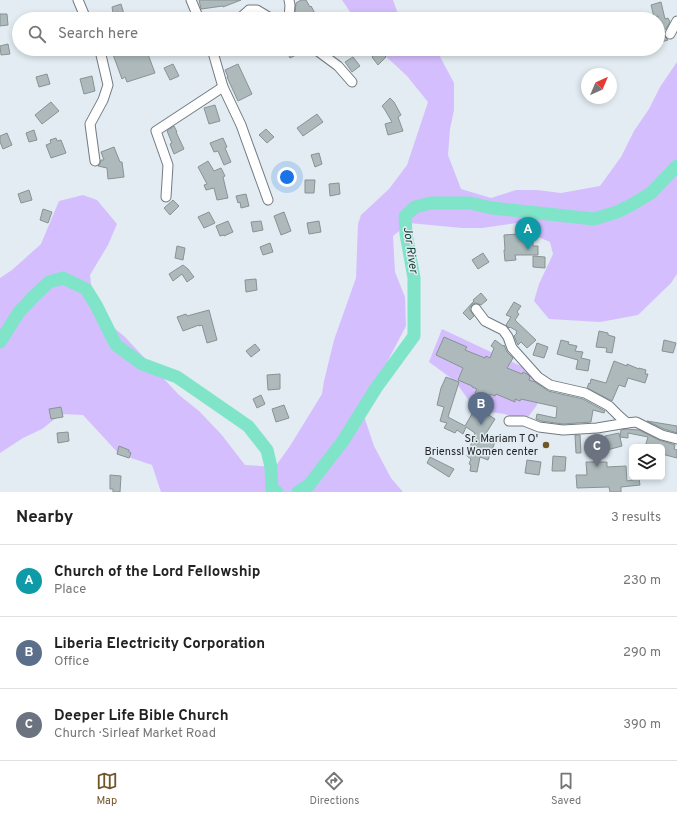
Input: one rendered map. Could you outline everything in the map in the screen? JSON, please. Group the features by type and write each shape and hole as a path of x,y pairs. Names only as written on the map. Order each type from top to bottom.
{"street":[{"path":"78,0 83,12"},
{"path":"191,0 196,12"},
{"path":"289,0 290,12"},
{"path":"247,12 249,10 257,10 260,12"},
{"path":"670,34 677,21"},
{"path":"95,161 90,124 103,100 108,85 102,56"},
{"path":"214,56 223,87 241,125 268,200"},
{"path":"324,56 338,66 352,82"},
{"path":"166,196 168,165 156,131 223,87"},
{"path":"476,309 485,322 502,330 508,337 512,348 538,377 550,385 585,393 609,406 627,423"},
{"path":"509,422 524,421 539,427 563,430 597,428 636,422 662,435 677,439"}],"shaded area":[{"path":"342,0 393,0 397,12 350,12"},
{"path":"386,56 440,56 454,83 454,110 450,129 448,155 461,189 491,198 516,190 537,190 561,193 600,186 621,157 634,131 649,109 660,87 677,62 677,274 671,283 638,315 600,322 549,319 534,301 539,284 553,254 550,242 536,236 517,223 482,228 462,228 409,223 393,236 395,272 405,297 406,326 362,410 374,446 391,478 403,492 161,492 152,465 119,454 83,415 61,414 42,429 23,438 0,453 0,278 12,270 41,244 59,201 83,195 97,200 117,224 108,245 90,275 93,301 107,322 125,337 179,395 199,411 221,434 245,465 275,467 290,446 322,394 334,340 356,278 358,224 361,215 389,189 407,165 428,102 407,76"},
{"path":"442,329 525,368 538,377 542,389 537,405 528,417 518,420 505,414 490,412 472,405 455,381 429,362"}],"building":[{"path":"199,0 241,0 223,7 201,9"},
{"path":"301,0 306,0 314,12 295,12 296,3"},
{"path":"661,2 663,12 653,12 651,5"},
{"path":"121,4 123,12 113,12 112,7"},
{"path":"0,14 7,14 8,25 0,26"},
{"path":"668,18 670,22 666,29 665,19"},
{"path":"8,44 10,54 1,55 0,46"},
{"path":"114,56 149,56 155,73 127,82 125,77 122,79"},
{"path":"385,56 386,57 378,65 372,57"},
{"path":"353,57 360,66 352,72 345,62"},
{"path":"173,64 179,76 170,80 164,68"},
{"path":"238,64 252,94 238,101 225,70"},
{"path":"47,74 50,84 39,87 36,77"},
{"path":"92,76 95,91 84,94 80,79"},
{"path":"390,98 401,115 398,117 403,131 388,135 385,124 392,122 382,106"},
{"path":"51,102 59,111 42,124 35,115"},
{"path":"215,105 220,121 209,124 204,108"},
{"path":"317,114 323,122 303,136 297,128"},
{"path":"174,126 184,149 174,154 170,144 172,143 167,131"},
{"path":"266,129 274,137 267,143 259,135"},
{"path":"34,130 37,140 29,142 26,133"},
{"path":"7,133 12,145 3,149 0,142 0,136"},
{"path":"56,138 57,141 61,140 66,153 51,158 46,145 51,143 50,140"},
{"path":"223,138 227,147 225,148 231,162 224,165 218,151 214,152 210,143"},
{"path":"114,147 120,162 122,162 124,177 108,179 107,168 98,166 101,160 104,160 101,152"},
{"path":"319,153 322,164 315,167 311,155"},
{"path":"208,161 214,171 221,168 225,176 223,177 228,198 217,200 214,188 206,190 204,185 207,184 198,167"},
{"path":"305,180 315,180 314,193 305,193"},
{"path":"339,183 340,194 330,196 329,184"},
{"path":"29,190 32,200 21,203 18,194"},
{"path":"246,194 249,206 241,208 240,202 238,203 236,196"},
{"path":"173,200 179,206 170,215 164,208"},
{"path":"43,209 52,212 48,223 40,220"},
{"path":"209,212 215,223 204,228 198,217"},
{"path":"284,212 291,231 281,235 274,216"},
{"path":"228,221 233,232 220,236 216,226"},
{"path":"261,221 263,230 253,232 251,222"},
{"path":"319,221 321,232 309,234 307,223"},
{"path":"518,234 518,237 533,237 533,246 538,246 538,255 515,255 516,260 505,261 504,235"},
{"path":"270,243 273,252 263,255 260,247"},
{"path":"177,246 185,248 183,260 175,258"},
{"path":"483,253 489,262 478,269 472,260"},
{"path":"533,256 545,257 545,268 533,267"},
{"path":"183,265 194,277 187,282 182,274 173,281 169,274"},
{"path":"256,279 257,290 246,292 245,280"},
{"path":"481,293 487,300 481,305 476,303 472,304 470,310 474,316 470,320 463,313 474,301 473,300"},
{"path":"514,302 521,306 517,312 519,314 515,320 536,340 527,348 521,342 518,345 514,336 517,331 506,325 511,317 506,315"},
{"path":"209,310 217,340 207,343 202,325 183,331 177,317"},
{"path":"599,331 608,333 608,335 615,337 612,353 606,352 607,348 596,347"},
{"path":"444,337 467,347 465,350 485,358 486,356 490,358 494,348 491,346 495,340 503,346 504,345 507,352 513,358 507,368 522,374 523,372 527,374 530,377 529,380 535,382 548,391 583,399 605,411 604,413 593,410 591,422 563,424 541,421 536,419 537,414 556,418 557,407 521,399 520,401 515,399 515,402 496,394 495,396 490,394 489,398 475,393 477,389 458,380 463,368 436,355"},
{"path":"561,340 569,342 568,344 577,346 575,351 583,352 581,358 590,360 588,371 576,369 578,360 557,354"},
{"path":"664,340 676,343 673,353 662,351"},
{"path":"537,343 548,347 544,358 533,355"},
{"path":"255,344 260,350 251,357 246,351"},
{"path":"614,361 627,366 627,364 646,370 645,374 648,374 645,383 628,378 625,387 619,385 612,401 587,388 591,379 606,383"},
{"path":"280,374 280,389 268,390 267,375"},
{"path":"446,377 459,382 448,417 465,426 476,407 495,419 483,438 495,442 488,460 480,457 477,472 470,471 471,465 469,464 471,459 467,456 475,433 466,427 463,434 457,430 455,433 444,428 447,423 440,421 444,407 437,405 441,388"},
{"path":"261,395 265,404 257,408 253,399"},
{"path":"284,405 289,418 276,422 272,409"},
{"path":"61,407 63,417 51,419 49,409"},
{"path":"647,421 677,426 677,433 664,429"},
{"path":"621,430 639,430 659,440 675,445 674,449 677,450 677,458 665,455 665,444 646,444 648,437 628,433 628,438 620,437"},
{"path":"68,432 69,441 58,443 57,433"},
{"path":"619,433 622,446 607,450 605,436"},
{"path":"575,435 580,435 581,453 576,453"},
{"path":"119,446 129,450 131,453 129,458 117,454"},
{"path":"553,456 566,457 565,471 552,471"},
{"path":"430,457 454,469 449,477 427,463"},
{"path":"527,460 541,462 539,475 525,473"},
{"path":"586,462 607,462 607,467 626,466 627,481 639,480 640,485 621,487 621,492 610,492 609,487 577,488 576,475 587,475"},
{"path":"110,475 121,476 120,492 113,492 113,489 110,489"}],"waterway":[{"name":"Jor River","path":"298,492 309,485 343,441 376,388 414,336 414,278 406,234 405,216 415,207 431,203 470,203 492,208 594,219 617,212 651,193 677,166"},
{"name":"Jor River","path":"0,342 19,312 49,282 63,278 86,289 96,305 116,345 142,364 177,377 248,426 267,450 271,467 272,489 277,492"}],"place":[{"name":"Church of the Lord Fellowship","path":"528,250"},
{"name":"Liberia Electricity Corporation","path":"481,425"},
{"name":"Sr. Mariam T O' Brienssl Women center","path":"546,445"},
{"name":"Deeper Life Bible Church","path":"597,467"}]}
